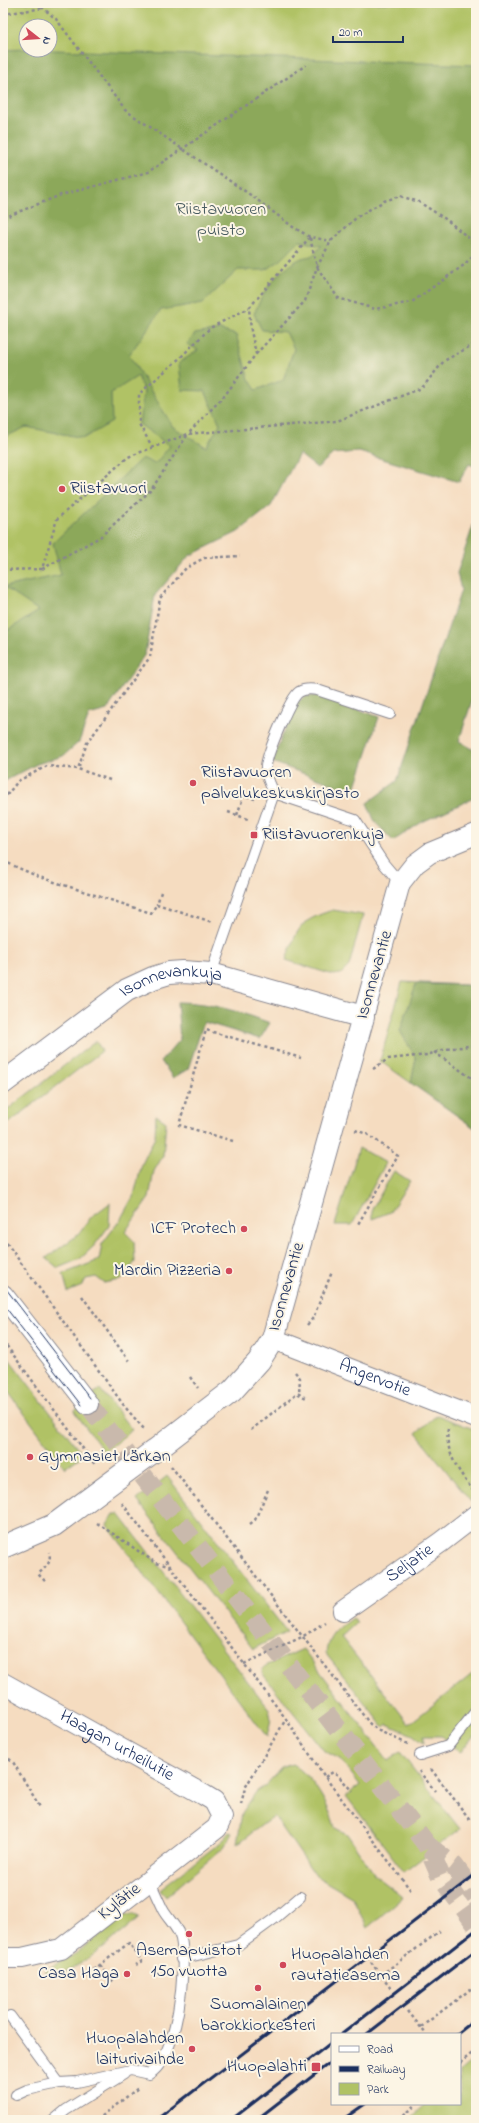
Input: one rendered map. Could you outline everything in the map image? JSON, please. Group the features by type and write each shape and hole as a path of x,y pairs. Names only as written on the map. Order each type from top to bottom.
{"street":[{"path":"400,883 415,864 430,853 476,834"},
{"name":"Isonnevantie","path":"3,1547 54,1525 152,1453 232,1391 259,1361 273,1339 400,883"},
{"name":"Isonnevankuja","path":"3,1083 126,990 153,978 169,973 183,972 211,974 363,1017"},
{"path":"3,1295 88,1404"},
{"name":"Angervotie","path":"273,1339 476,1418"},
{"name":"Seljatie","path":"343,1611 441,1542 476,1515"},
{"name":"Haagan urheilutie","path":"3,1683 214,1801 222,1817"},
{"name":"Kylätie","path":"3,1958 22,1958 61,1949 217,1828 222,1817"}],"lane":[{"path":"211,974 274,794 266,768 268,757 291,700 299,692 309,689 390,714"},
{"path":"274,794 355,820 384,864 400,883"},
{"path":"420,1755 448,1746 476,1712"},
{"path":"16,2095 28,2090 77,2082 131,2070 149,2074 153,2072 164,2056 172,2041 183,1984 181,1938 163,1910 149,1880"},
{"path":"181,1959 238,1945 274,1919 300,1897"},
{"path":"10,2016 59,2084"},
{"path":"54,2120 66,2110 131,2070"}],"path":[{"path":"36,3 56,19 81,49 125,110 252,196 293,228 310,237 331,241"},
{"path":"3,14 44,8"},
{"path":"3,218 61,195 148,172 180,148 306,65"},
{"path":"3,570 42,569 100,537 151,490 188,434 225,395 256,354 305,301 317,267 331,241 357,217 384,201 400,196 419,202 447,220 476,244"},
{"path":"310,237 317,267 338,298 375,309 412,302 446,278 476,252"},
{"path":"153,448 139,424 139,394 181,357 210,328 249,308 310,237"},
{"path":"249,308 251,331 256,354"},
{"path":"42,569 57,519 128,457 188,434 338,421 422,388 444,361 476,342"},
{"path":"78,770 87,743 150,657 160,598 186,568 204,558 240,556"},
{"path":"3,800 18,781 47,766 78,770 110,780"},
{"path":"237,815 244,795 270,804"},
{"path":"3,861 39,877 151,913 157,904 161,892"},
{"path":"157,904 215,923"},
{"path":"233,1141 179,1126 206,1030 302,1058"},
{"path":"371,1070 388,1059 476,1045"},
{"path":"434,1052 476,1081"},
{"path":"358,1131 367,1134 398,1156 358,1224"},
{"path":"3,1238 125,1407 145,1431"},
{"path":"307,1325 313,1318 332,1272"},
{"path":"82,1296 129,1361"},
{"path":"3,1341 95,1464"},
{"path":"294,1370 300,1378 299,1394"},
{"path":"190,1377 196,1385"},
{"path":"251,1430 297,1393 308,1399"},
{"path":"453,1409 447,1431 448,1446 462,1475 476,1495"},
{"path":"172,1466 370,1724 379,1731 413,1747 471,1821"},
{"path":"250,1524 255,1520 268,1490"},
{"path":"123,1503 286,1719 325,1777 412,1892"},
{"path":"97,1523 156,1563 170,1566"},
{"path":"45,1581 38,1574 48,1565 51,1558 48,1550"},
{"path":"244,1664 302,1637 343,1611"},
{"path":"222,1817 237,1817 245,1788 286,1719"},
{"path":"4,1755 13,1762 40,1807"},
{"path":"418,1769 435,1792"},
{"path":"325,1777 333,1772 338,1775 352,1791"},
{"path":"381,1975 440,1931"},
{"path":"84,1977 129,1943 142,1960 136,1965"},
{"path":"371,1962 391,1988"},
{"path":"100,1965 114,1982"},
{"path":"421,2027 476,1985"},
{"path":"408,2011 425,2033"},
{"path":"461,2062 476,2050"},
{"path":"98,2120 139,2088 149,2074"},
{"path":"399,2120 416,2105"}],"green space":[{"name":"Riistavuoren puisto","path":"3,3 476,3 476,429 359,389 24,700 3,758"},
{"name":"Riistavuoren puisto","path":"18,49 18,58 58,58 58,50 476,65 476,467 469,464 459,482 359,452 333,454 317,468 299,454 271,506 238,532 189,556 155,595 145,654 107,710 89,715 79,742 63,756 37,764 3,782 3,633 39,611 4,587 61,575 53,543 142,458 155,464 170,446 139,424 144,392 138,376 111,393 112,422 84,438 26,427 3,438 3,50","holes":["300,241 321,246 311,256 300,259 288,266 276,277 270,284 254,314 262,330 286,332 294,349 283,380 256,390 249,379 236,335 220,330 195,334 187,344 198,350 179,363 182,390 205,391 220,424 206,447 173,427 129,355 161,310 203,303 238,270 265,270 281,260"]},
{"path":"476,517 476,688 459,741 476,751 476,797 422,822 393,841 375,822 367,803 397,781 461,590 457,573"},
{"path":"305,696 322,696 379,717 354,792 272,762 295,704"},
{"path":"333,910 363,915 349,966 341,974 333,975 286,960 293,940 301,927 313,918"},
{"path":"402,982 466,985 476,988 476,1129 380,1061"},
{"path":"416,984 466,985 476,988 476,1129 411,1083 416,1058 400,1031"},
{"path":"177,1002 189,1002 225,1008 270,1023 260,1039 204,1022 188,1069 173,1078 161,1061 180,1040"},
{"path":"96,1041 102,1051 4,1127 3,1113"},
{"path":"156,1115 166,1122 163,1156 154,1171 149,1198 125,1232 134,1241 135,1262 121,1280 104,1283 96,1277 86,1279 82,1286 68,1292 63,1274 99,1260 102,1244 120,1220 134,1195 142,1164 155,1137"},
{"path":"359,1148 386,1163 352,1225 335,1225"},
{"path":"394,1171 410,1181 390,1212 372,1219 372,1209"},
{"path":"110,1203 109,1226 94,1246 80,1259 58,1268 46,1258 79,1234 91,1217"},
{"path":"3,1351 83,1455 65,1468 3,1385"},
{"path":"100,1389 132,1430 104,1452 74,1411"},
{"path":"437,1415 476,1430 476,1498 471,1502 416,1433"},
{"path":"167,1476 287,1632 253,1649 137,1500"},
{"path":"114,1514 119,1514 269,1709 271,1719 267,1737 107,1525"},
{"path":"352,1618 357,1622 341,1637 409,1724 476,1671 476,1733 460,1753 441,1736 424,1736 424,1743 413,1735 387,1724 384,1727 326,1654 331,1637 338,1629"},
{"path":"303,1649 388,1761 400,1752 460,1829 404,1872 346,1796 360,1785 340,1759 324,1751 262,1673 263,1668 267,1665"},
{"path":"292,1764 306,1776 319,1792 333,1820 335,1828 347,1834 375,1875 403,1897 367,1928 353,1898 316,1876 274,1816 237,1844 242,1813 256,1792 266,1785 281,1768"},
{"path":"229,1832 232,1833 224,1847 166,1897 160,1889 221,1842"},
{"path":"132,1914 139,1917 100,1950 77,1966 58,1974 51,1974 44,1971 75,1954 124,1916"},
{"path":"476,2057 476,2114 470,2120 409,2120 425,2105 461,2105 461,2070"}],"tunnel":[{"path":"88,1404 427,1845 441,1877 476,1924"},
{"path":"429,1847 454,1866 476,1896"}],"tram line":[{"path":"3,1285 90,1398"},
{"path":"3,1304 81,1405"}],"railway":[{"path":"156,2120 476,1874"},
{"path":"343,2033 476,1930"},
{"path":"368,2033 476,1950"},
{"path":"458,2033 476,2019"},
{"path":"231,2120 331,2043"},
{"path":"256,2120 331,2062"},
{"path":"342,2120 364,2105"}],"place":[{"name":"Riistavuori","path":"62,489"},
{"name":"Riistavuoren palvelukeskuskirjasto","path":"193,783"},
{"name":"Riistavuorenkuja","path":"254,835"},
{"name":"ICF Protech","path":"244,1229"},
{"name":"Mardin Pizzeria","path":"229,1271"},
{"name":"Gymnasiet Lärkan","path":"30,1457"},
{"name":"Asemapuistot 150 vuotta","path":"189,1934"},
{"name":"Huopalahden rautatieasema","path":"283,1965"},
{"name":"Casa Haga","path":"127,1974"},
{"name":"Suomalainen barokkiorkesteri","path":"258,1988"},
{"name":"Huopalahden laiturivaihde","path":"192,2049"},
{"name":"Huopalahti","path":"316,2067"}]}
